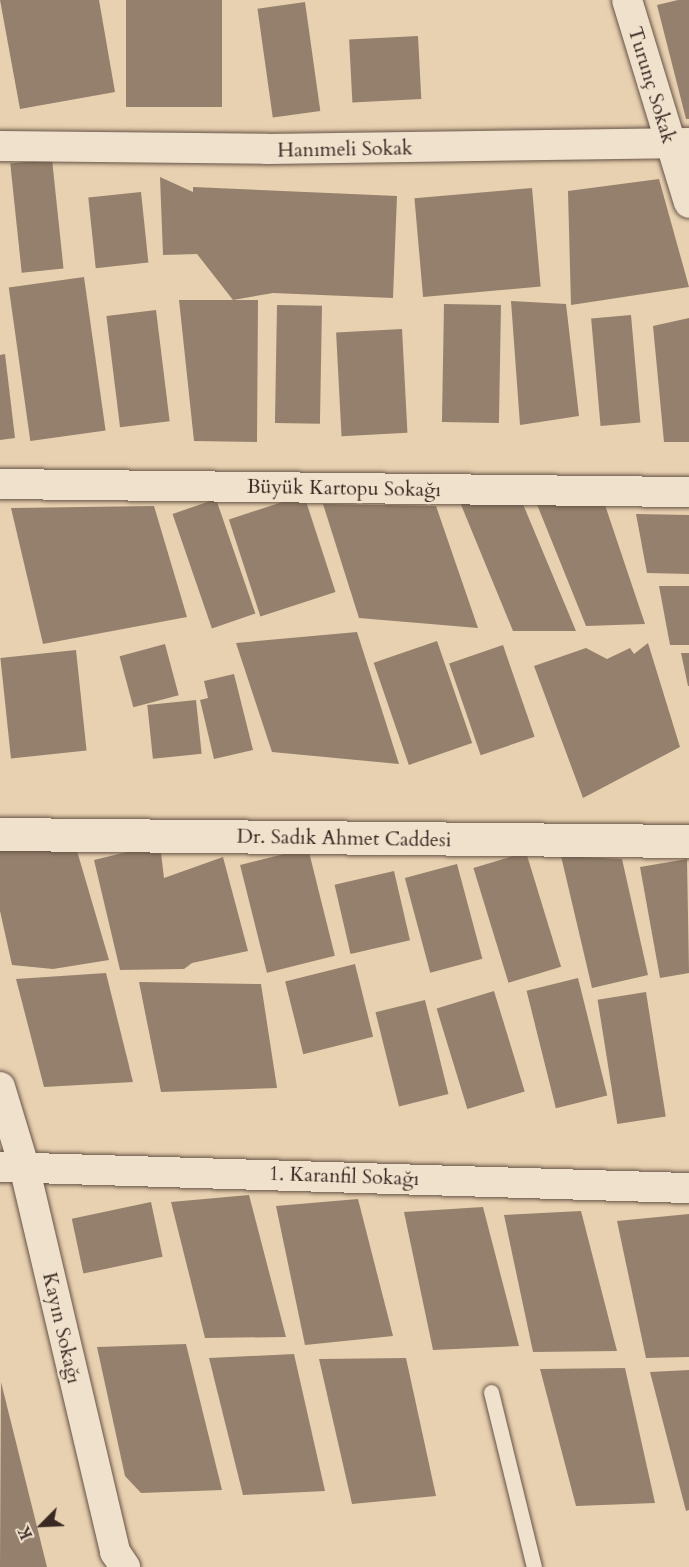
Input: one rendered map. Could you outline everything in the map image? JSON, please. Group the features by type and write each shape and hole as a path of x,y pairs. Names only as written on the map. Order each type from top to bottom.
{"street":[{"name":"Turunç Sokak","path":"627,0 679,144 689,203"},
{"name":"Hanımeli Sokak","path":"0,146 267,149 679,144"},
{"name":"Büyük Kartopu Sokağı","path":"0,484 689,492"},
{"name":"Dr. Sadık Ahmet Caddesi","path":"0,834 689,841"},
{"name":"Kayın Sokağı","path":"0,1087 12,1166 115,1552 125,1567"},
{"name":"1. Karanfil Sokağı","path":"12,1166 689,1188"}],"lane":[{"path":"491,1392 534,1567"}],"building":[{"path":"0,0 99,0 115,92 20,109"},
{"path":"126,0 222,0 222,107 126,107"},
{"path":"689,0 689,119 686,119 657,5"},
{"path":"305,2 320,111 273,118 257,9"},
{"path":"418,36 421,99 352,103 349,40"},
{"path":"52,159 63,268 22,273 10,163"},
{"path":"160,177 193,192 193,187 397,196 393,298 273,293 233,300 197,254 163,255"},
{"path":"659,179 689,287 571,305 568,191"},
{"path":"532,188 541,287 423,297 414,198"},
{"path":"141,192 148,263 96,268 88,198"},
{"path":"84,277 106,430 30,441 9,288"},
{"path":"179,300 258,300 257,442 194,441"},
{"path":"511,301 566,304 579,416 520,425"},
{"path":"444,304 501,305 499,423 442,422"},
{"path":"277,305 322,306 320,424 275,423"},
{"path":"156,310 170,421 120,427 106,316"},
{"path":"631,315 640,423 601,426 591,318"},
{"path":"689,318 689,442 664,442 653,326"},
{"path":"402,329 407,433 342,436 336,332"},
{"path":"5,354 15,438 0,440 0,355"},
{"path":"304,495 336,592 260,616 229,519"},
{"path":"457,495 520,497 576,631 513,631"},
{"path":"216,499 255,613 212,628 173,514"},
{"path":"536,502 604,502 645,624 586,626"},
{"path":"323,504 436,506 478,628 359,618"},
{"path":"154,506 187,617 43,644 11,508"},
{"path":"636,514 689,515 689,574 647,573"},
{"path":"659,586 689,586 689,645 670,645"},
{"path":"357,632 399,764 272,752 236,643"},
{"path":"437,641 472,743 409,765 374,663"},
{"path":"648,643 680,747 583,798 534,666 586,648 607,659 630,648 634,654"},
{"path":"165,644 179,695 133,707 120,656"},
{"path":"503,645 535,737 481,755 449,664"},
{"path":"76,650 87,750 11,758 0,658"},
{"path":"681,653 689,653 689,686 688,686"},
{"path":"234,674 253,750 214,759 200,700 208,698 204,681"},
{"path":"196,700 202,754 153,759 147,705"},
{"path":"75,844 109,960 53,969 12,965 0,911 0,849"},
{"path":"160,844 164,878 223,857 248,951 192,963 184,969 120,970 94,860"},
{"path":"308,848 335,956 267,973 240,865"},
{"path":"526,852 561,967 508,983 473,868"},
{"path":"561,856 622,859 648,975 592,988"},
{"path":"687,859 689,973 660,978 640,867"},
{"path":"457,864 482,959 430,973 405,878"},
{"path":"394,871 410,940 351,954 335,885"},
{"path":"355,964 373,1037 303,1054 285,981"},
{"path":"106,973 133,1082 44,1087 16,979"},
{"path":"578,978 607,1095 556,1108 527,991"},
{"path":"139,982 261,984 277,1088 161,1092"},
{"path":"494,991 525,1091 467,1109 437,1009"},
{"path":"646,992 666,1116 617,1124 598,1000"},
{"path":"425,1000 448,1094 399,1106 376,1012"},
{"path":"249,1195 286,1337 205,1338 171,1202"},
{"path":"358,1199 393,1336 305,1345 276,1206"},
{"path":"151,1202 163,1257 83,1274 72,1219"},
{"path":"483,1207 519,1346 433,1350 404,1212"},
{"path":"581,1211 617,1351 533,1352 504,1215"},
{"path":"689,1214 689,1357 646,1358 617,1221"},
{"path":"186,1344 222,1490 141,1493 125,1476 97,1347"},
{"path":"294,1354 325,1491 243,1495 209,1358"},
{"path":"406,1358 436,1496 352,1504 319,1359"},
{"path":"625,1368 655,1503 576,1506 540,1369"},
{"path":"689,1370 689,1510 686,1511 650,1372"},
{"path":"1,1382 47,1567 0,1567"}]}
